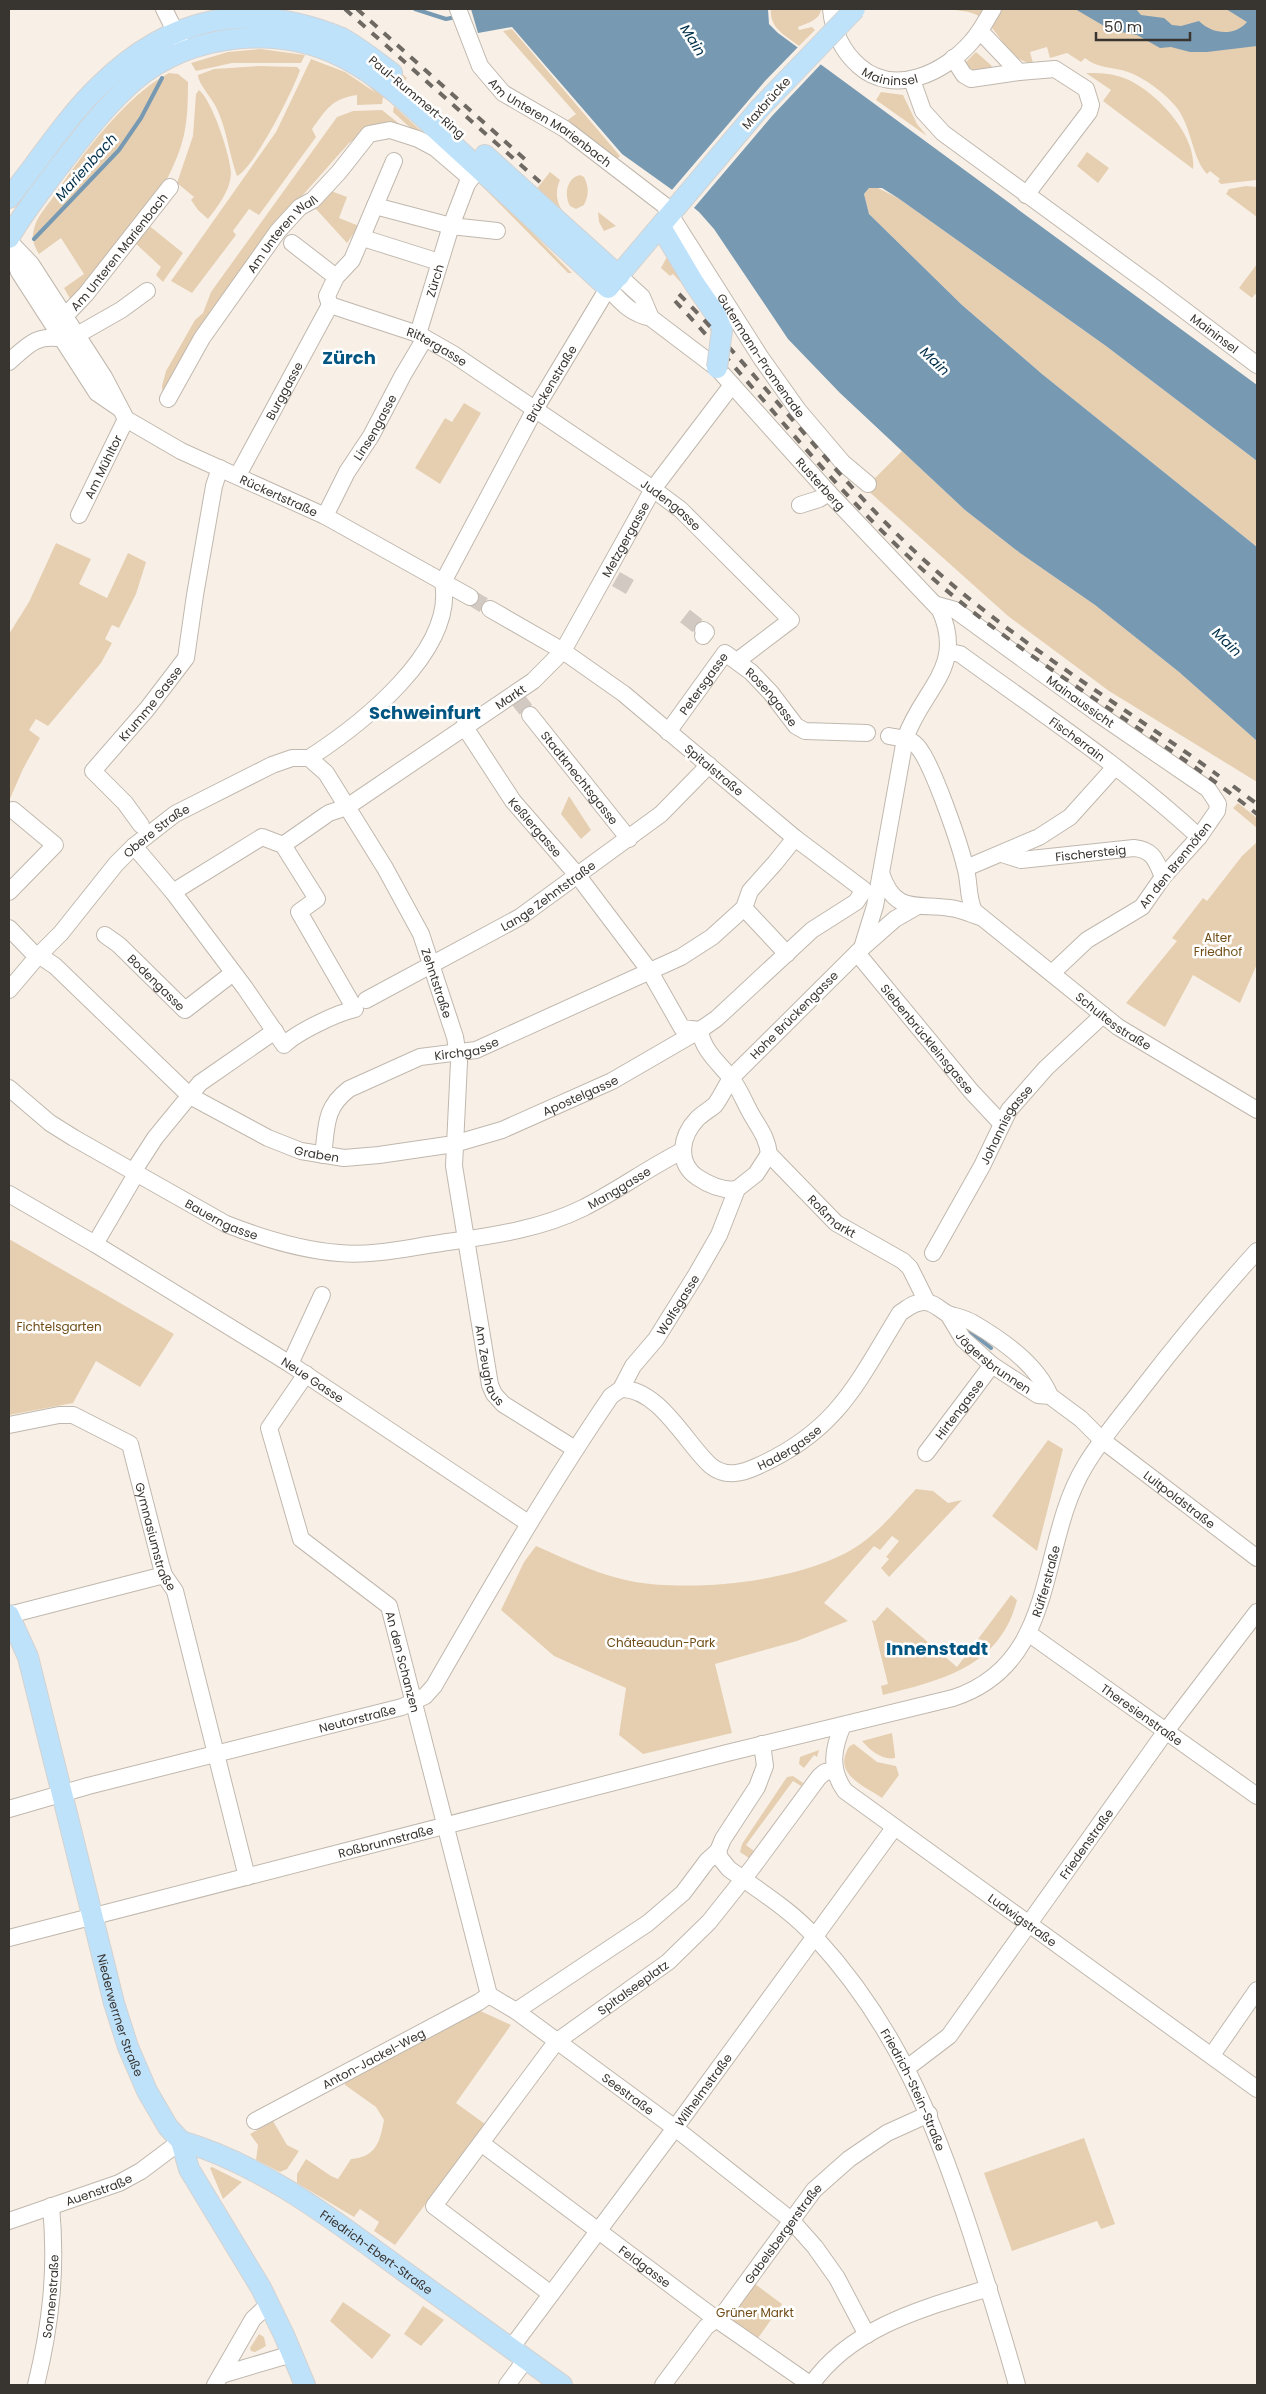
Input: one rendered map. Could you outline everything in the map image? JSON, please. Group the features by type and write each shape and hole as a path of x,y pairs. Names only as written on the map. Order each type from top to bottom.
{"main road":[{"path":"199,9 242,12"},
{"name":"Maxbrücke","path":"671,214 759,109 855,9"},
{"name":"Paul-Rummert-Ring","path":"9,198 98,86 148,44 176,29 200,21 242,12 283,15 322,29 364,52 396,76 465,146 614,282"},
{"name":"Paul-Rummert-Ring","path":"9,241 22,215 105,109 137,79 163,60 222,40 244,37 283,38 306,42 325,49 364,69 383,82 465,146"},
{"path":"671,214 694,283 716,315 722,330 717,368"},
{"name":"Brückenstraße","path":"614,282 671,214"},
{"name":"Niederwerrner Straße","path":"9,1615 28,1657 128,2047 150,2097 180,2141 189,2169 242,2255 269,2304 304,2385"},
{"name":"Friedrich-Ebert-Straße","path":"180,2141 218,2154 304,2201 562,2385"}],"street":[{"path":"164,9 186,51"},
{"name":"Am Unteren Marienbach","path":"458,9 466,34 480,66 503,93 565,129 664,205 671,214"},
{"name":"Maininsel","path":"831,9 832,24 840,42 854,62 864,71 877,78 890,81 912,80 923,111 932,123 1257,366"},
{"path":"912,80 931,72 953,58 980,31 993,9"},
{"path":"980,31 1019,72"},
{"path":"953,58 964,75 972,79 1055,69 1086,90 1091,104 1088,112 1026,195"},
{"name":"Am Unteren Wall","path":"168,399 202,338 278,231 300,207 313,200 339,172 369,134 390,130 418,139 435,148 473,176"},
{"path":"292,243 336,277 352,260 394,161"},
{"name":"Zürch","path":"421,336 439,262 451,226 473,176"},
{"name":"Am Unteren Marienbach","path":"65,316 86,294 170,187"},
{"path":"375,206 451,226 497,231"},
{"name":"Gutermann-Promenade","path":"671,214 761,358 798,410 843,463 868,484"},
{"path":"362,238 439,262"},
{"path":"9,241 31,264 65,316 70,337"},
{"path":"9,241 19,272 110,389 122,413"},
{"name":"Burggasse","path":"238,475 330,304 327,296 336,277"},
{"name":"Rusterberg","path":"614,282 642,297 651,318 717,368 828,493 938,605 948,630 949,652 942,671 914,716 897,737"},
{"name":"Brückenstraße","path":"443,582 534,411 614,282"},
{"path":"9,362 22,350 44,337 70,337 121,310 147,291"},
{"name":"Rittergasse","path":"330,304 421,336 453,354 534,411"},
{"name":"Linsengasse","path":"325,516 347,472 372,436 421,336"},
{"name":"Metzgergasse","path":"563,651 612,576 653,489 732,385"},
{"name":"Judengasse","path":"534,411 653,489 681,510 791,620"},
{"name":"Rückertstraße","path":"122,413 181,451 238,475 325,516 443,582"},
{"name":"Am Mühltor","path":"79,515 122,413"},
{"name":"Krumme Gasse","path":"140,825 125,803 93,771 147,709 186,658 208,519 214,486 220,468"},
{"path":"800,504 819,500 828,493"},
{"path":"443,582 470,597"},
{"path":"310,758 336,741 362,719 408,673 423,654 441,619 445,599 443,582"},
{"name":"Mainaussicht","path":"938,605 955,610 1097,713 1208,789 1218,804"},
{"path":"490,608 563,651"},
{"name":"Petersgasse","path":"668,732 731,657 791,620"},
{"name":"Markt","path":"284,845 327,814 347,807 533,681 563,651"},
{"name":"Spitalstraße","path":"563,651 624,694 865,896"},
{"name":"Fischerrain","path":"949,652 960,654 1160,800 1199,837"},
{"name":"Rosengasse","path":"731,657 751,672 771,693 796,726 805,731 867,733"},
{"name":"Stadtknechtsgasse","path":"530,715 629,839"},
{"name":"Keßlergasse","path":"465,727 513,800 578,876 649,970 682,1028 700,1030"},
{"path":"860,950 865,896 881,873 897,737 918,747 925,758 966,868 969,900 980,917"},
{"name":"Obere Straße","path":"9,990 37,957 61,933 98,886 134,846 175,814 272,765 292,758 310,758"},
{"name":"Zehntstraße","path":"310,758 326,773 347,807 421,934 433,966 456,1038 458,1052 454,1166 466,1240"},
{"name":"Lange Zehntstraße","path":"366,1000 433,966 520,917 661,814 709,765"},
{"name":"Fischersteig","path":"966,868 1039,837 1070,816 1115,767"},
{"name":"An den Brennöfen","path":"1052,973 1087,940 1142,907 1163,877 1199,837 1218,811 1218,804"},
{"path":"9,892 55,845 14,810"},
{"path":"134,846 173,892 284,1045 346,1011 355,1009 299,912 317,899 284,845 262,837 173,892"},
{"path":"787,954 744,908 750,891 775,864 795,838"},
{"name":"Fischersteig","path":"1002,854 1021,860 1134,848 1146,850 1154,858 1163,877"},
{"path":"881,873 891,892 899,900 916,907 953,908 980,917"},
{"name":"Apostelgasse","path":"454,1144 502,1130 536,1117 612,1081 700,1030 716,1019 812,930 865,896"},
{"name":"Hohe Brückengasse","path":"731,1078 860,950 895,919 916,907"},
{"name":"Kirchgasse","path":"323,1155 330,1109 339,1096 373,1077 420,1057 476,1050 681,957 712,937 744,908"},
{"name":"Schultesstraße","path":"980,917 1118,1027 1257,1110"},
{"name":"Graben","path":"9,928 37,957 43,958 54,966 190,1096 252,1131 302,1151 344,1158 454,1144"},
{"name":"Bodengasse","path":"105,935 119,945 185,1010 233,974"},
{"name":"Siebenbrückleinsgasse","path":"860,950 972,1091 1001,1123"},
{"name":"Johannisgasse","path":"932,1253 982,1166 1001,1123 1024,1091 1103,1015"},
{"name":"Roßmarkt","path":"700,1030 706,1046 723,1071 731,1078 762,1130 768,1142 769,1154 836,1223 903,1261 910,1268 927,1302"},
{"path":"95,1244 155,1138 190,1096 207,1077 275,1031"},
{"path":"731,1078 715,1104 696,1120 685,1135 682,1151 685,1162 694,1174 704,1181 714,1186 737,1189"},
{"name":"Bauerngasse","path":"9,1088 50,1123 134,1173 226,1224 253,1234 311,1249 372,1254 466,1240"},
{"name":"Roßmarkt","path":"715,1104 731,1104 752,1116"},
{"name":"Manggasse","path":"466,1240 530,1227 584,1208 682,1151"},
{"name":"Wolfsgasse","path":"575,1449 611,1396 621,1389 633,1366 656,1339 696,1275 719,1235 737,1189 756,1174 769,1154"},
{"name":"Neue Gasse","path":"9,1194 95,1244 306,1374 528,1523"},
{"name":"Am Zeughaus","path":"466,1240 482,1341 494,1394 503,1404 575,1449"},
{"name":"Rüfferstraße","path":"762,1744 953,1698 975,1690 994,1678 1028,1633 1042,1599 1069,1498 1086,1465 1102,1440 1190,1328 1257,1251"},
{"path":"290,1364 322,1296"},
{"name":"Jägersbrunnen","path":"927,1302 948,1314 973,1322 1028,1364 1044,1381 1050,1396 1081,1419 1102,1440"},
{"name":"Hadergasse","path":"621,1389 630,1389 639,1393 654,1404 670,1418 716,1470 729,1473 744,1472 798,1444 826,1423 853,1391 900,1313 912,1305 927,1302"},
{"name":"Jägersbrunnen","path":"948,1314 963,1339 992,1365 1038,1395 1050,1396"},
{"name":"Hirtengasse","path":"926,1453 992,1365"},
{"name":"An den Schanzen","path":"306,1374 269,1428 301,1539 389,1606 445,1825"},
{"name":"Gymnasiumstraße","path":"9,1425 59,1415 73,1415 130,1444 164,1575 176,1591 247,1877"},
{"name":"Luitpoldstraße","path":"1102,1440 1257,1558"},
{"name":"Neutorstraße","path":"9,1808 414,1702 424,1696 434,1686 528,1523 575,1449"},
{"path":"9,1615 164,1575"},
{"name":"Friedenstraße","path":"907,2068 949,2036 1166,1731 1257,1612"},
{"name":"Theresienstraße","path":"1028,1633 1257,1796"},
{"path":"834,1771 836,1744 843,1725"},
{"path":"516,2011 648,1923 683,1893 707,1861 718,1851 723,1839 757,1787 765,1766 762,1744"},
{"name":"Roßbrunnstraße","path":"9,1938 762,1744"},
{"name":"Ludwigstraße","path":"834,1771 845,1791 894,1828 1257,2089"},
{"name":"Spitalseeplatz","path":"551,2294 434,2206 556,2042 668,1962 709,1922 819,1777 825,1772 834,1771"},
{"path":"445,1825 489,1994"},
{"name":"Wilhelmstraße","path":"507,2385 519,2354 551,2294 894,1828"},
{"name":"Friedrich-Stein-Straße","path":"718,1851 724,1864 800,1922 815,1936 870,2005 907,2068 929,2114 945,2154 989,2288 1018,2385"},
{"path":"1212,2055 1257,1990"},
{"name":"Seestraße","path":"489,1994 516,2011 675,2128 791,2220 815,2246 838,2278 867,2335"},
{"name":"Anton-Jackel-Weg","path":"256,2121 479,2002 489,1994"},
{"name":"Gabelsbergerstraße","path":"663,2385 706,2327 724,2313 814,2190 849,2159 887,2133 929,2114"},
{"name":"Auenstraße","path":"9,2221 104,2189 129,2178 180,2141"},
{"name":"Feldgasse","path":"481,2143 716,2319 811,2385"},
{"name":"Sonnenstraße","path":"36,2385 52,2307 53,2232 51,2206"},
{"path":"811,2385 822,2369 835,2356 867,2335 912,2312 989,2288"},
{"path":"218,2380 253,2319 269,2304"},
{"path":"218,2380 292,2354"}],"green space":[{"path":"771,9 821,9 816,18 798,27 799,30 812,27 815,30 799,46 779,31 771,16"},
{"path":"950,9 1257,9 1257,180 1221,184 1218,181 1220,179 1210,171 1207,174 1198,160 1186,125 1177,108 1161,92 1141,78 1128,72 1094,64 1085,58 1081,62 1067,53 1050,58 1047,47 1030,52 1033,63 1024,61 1016,57 1009,50 985,20 974,14"},
{"path":"512,29 620,156 616,160 565,122 576,114 503,31"},
{"path":"260,49 305,55 301,63 232,63 196,71 191,63 228,52"},
{"path":"976,52 992,66 990,68 970,72 963,65"},
{"path":"311,59 345,72 376,93 354,73 387,60 407,78 387,100 383,97 382,104 357,105 357,95 341,99 330,106 312,129 316,137 259,215 249,209 233,231 236,235 192,293 171,281 276,132"},
{"path":"258,66 297,67 300,70 290,94 263,144 253,159 237,176 220,117 215,105 200,83 198,75 214,69"},
{"path":"169,73 178,74 188,82 186,124 177,158 164,185 73,304 64,288 84,274 61,238 39,254 33,239 35,224 42,211 105,128 137,96"},
{"path":"1086,73 1108,74 1121,77 1146,90 1170,113 1180,127 1193,155 1193,169 1103,101 1111,90"},
{"path":"199,90 215,116 220,129 228,155 231,174 226,192 208,219 191,200 194,197 177,183 193,136 196,94"},
{"path":"881,92 903,95 917,124 927,136 876,100"},
{"path":"394,106 420,130 417,134 393,112"},
{"path":"382,110 407,130 364,133 349,143 286,214 163,399 162,386 166,371 195,320 203,313 211,292 337,117 353,111"},
{"path":"1087,152 1109,168 1098,183 1077,166"},
{"path":"550,172 560,180 557,199 560,208 566,216 535,191"},
{"path":"580,175 586,181 588,194 584,205 576,209 570,206 567,193 569,183"},
{"path":"481,181 518,214 523,223 572,273 568,273 479,183"},
{"path":"1246,186 1257,187 1257,217 1226,194 1229,189"},
{"path":"876,187 898,198 1106,346 1257,461 1257,547 1042,374 962,305 869,214 864,194 869,188"},
{"path":"331,191 347,197 339,218 359,226 347,243 316,209"},
{"path":"598,212 616,226 604,231 599,222"},
{"path":"147,224 183,253 163,282 156,275 161,267 134,242"},
{"path":"669,253 704,308 673,274 670,276 661,268"},
{"path":"1257,264 1257,295 1255,294 1252,298 1239,288"},
{"path":"464,403 481,413 440,484 415,468 445,418 452,422"},
{"path":"902,451 965,510 1020,553 1095,605 1179,672 1257,741 1257,782 1109,691 1008,616 865,488"},
{"path":"56,543 91,559 79,584 107,598 128,553 146,562 136,594 119,628 112,625 105,639 112,643 101,663 48,726 36,719 29,730 40,738 23,769 9,801 9,634 29,602"},
{"path":"569,796 591,830 581,839 561,814"},
{"path":"1238,803 1257,818 1257,828 1233,808"},
{"name":"Alter Friedhof","path":"1257,842 1257,964 1240,1003 1193,975 1165,1027 1126,1003 1177,941 1172,938 1203,898 1207,901 1242,856"},
{"name":"Fichtelsgarten","path":"9,1239 174,1334 140,1387 96,1361 73,1403 9,1415"},
{"path":"1048,1440 1063,1449 1037,1551 992,1516"},
{"name":"Châteaudun-Park","path":"916,1489 933,1491 948,1503 962,1500 889,1577 881,1568 889,1559 886,1557 899,1541 892,1536 880,1550 874,1546 824,1603 848,1621 797,1641 715,1664 732,1733 643,1754 619,1735 626,1688 554,1656 501,1610 524,1562 536,1546 597,1572 635,1582 661,1585 689,1585 751,1581 810,1567 837,1557 859,1545 882,1526"},
{"path":"1011,1595 1017,1600 1009,1623 997,1641 983,1656 947,1676 883,1695 881,1686 888,1684 872,1620 875,1621 887,1607 957,1667"},
{"path":"892,1733 895,1758 881,1756 872,1751 862,1741"},
{"path":"854,1744 877,1762 896,1766 899,1775 882,1798 856,1781 846,1770 845,1756 849,1747"},
{"path":"819,1750 817,1757 814,1755 804,1768 799,1764 800,1757"},
{"path":"793,1776 803,1783 801,1786 793,1781 746,1845 754,1851 749,1858 740,1852 742,1844 787,1777"},
{"path":"476,2009 511,2025 456,2103 485,2124 395,2245 374,2231 379,2222 360,2209 354,2217 297,2183 297,2174 306,2159 338,2179 351,2159 359,2158 371,2152 381,2135 384,2120 376,2107 345,2085 345,2079"},
{"path":"273,2121 287,2145 299,2151 287,2169 280,2172 256,2160 258,2145 250,2134"},
{"path":"1084,2138 1115,2224 1101,2229 1097,2221 1012,2251 984,2173"},
{"path":"212,2167 242,2182 223,2199 210,2168"},
{"name":"Grüner Markt","path":"755,2284 782,2304 756,2341 729,2321"},
{"path":"343,2302 391,2335 372,2359 330,2321"},
{"path":"423,2306 444,2320 421,2346 404,2334"},
{"path":"259,2334 264,2337 266,2346 255,2352 251,2351 250,2348"}],"water":[{"name":"Main","path":"471,9 768,9 769,24 778,33 1257,385 1257,461 1106,346 898,198 882,188 869,188 864,194 869,214 962,305 1042,374 1257,547 1257,741 1179,672 1095,605 1020,553 965,510 840,393 788,339 714,229 699,212 671,189 622,154 512,27 478,33"},
{"path":"1075,9 1136,9 1141,15 1164,18 1172,25 1181,26 1199,21 1210,29 1230,32 1242,27 1247,22 1226,9 1257,9 1257,46 1207,52 1190,52 1171,47 1160,48 1137,35 1111,30"}],"pier":[{"path":"799,46 822,63 772,116 693,209 671,191 765,81"}],"waterway":[{"name":"Marienbach","path":"415,9 446,19 456,17"},
{"name":"Marienbach","path":"34,239 119,150 141,118 162,78"},
{"path":"968,1330 991,1348"}],"tunnel":[{"path":"616,579 630,587"},
{"path":"470,597 490,609"},
{"path":"685,616 703,630"},
{"path":"516,697 530,715"}],"railway":[{"path":"345,9 540,182"},
{"path":"357,9 529,163"},
{"path":"679,294 741,360 860,496 924,560 995,619 1031,646 1219,776"},
{"path":"675,301 863,512 931,577 1010,640 1176,754 1257,814"},
{"path":"1233,786 1257,804"}],"district":[{"name":"Zürch","path":"349,357"},
{"name":"Schweinfurt","path":"425,712"},
{"name":"Innenstadt","path":"937,1648"}]}
